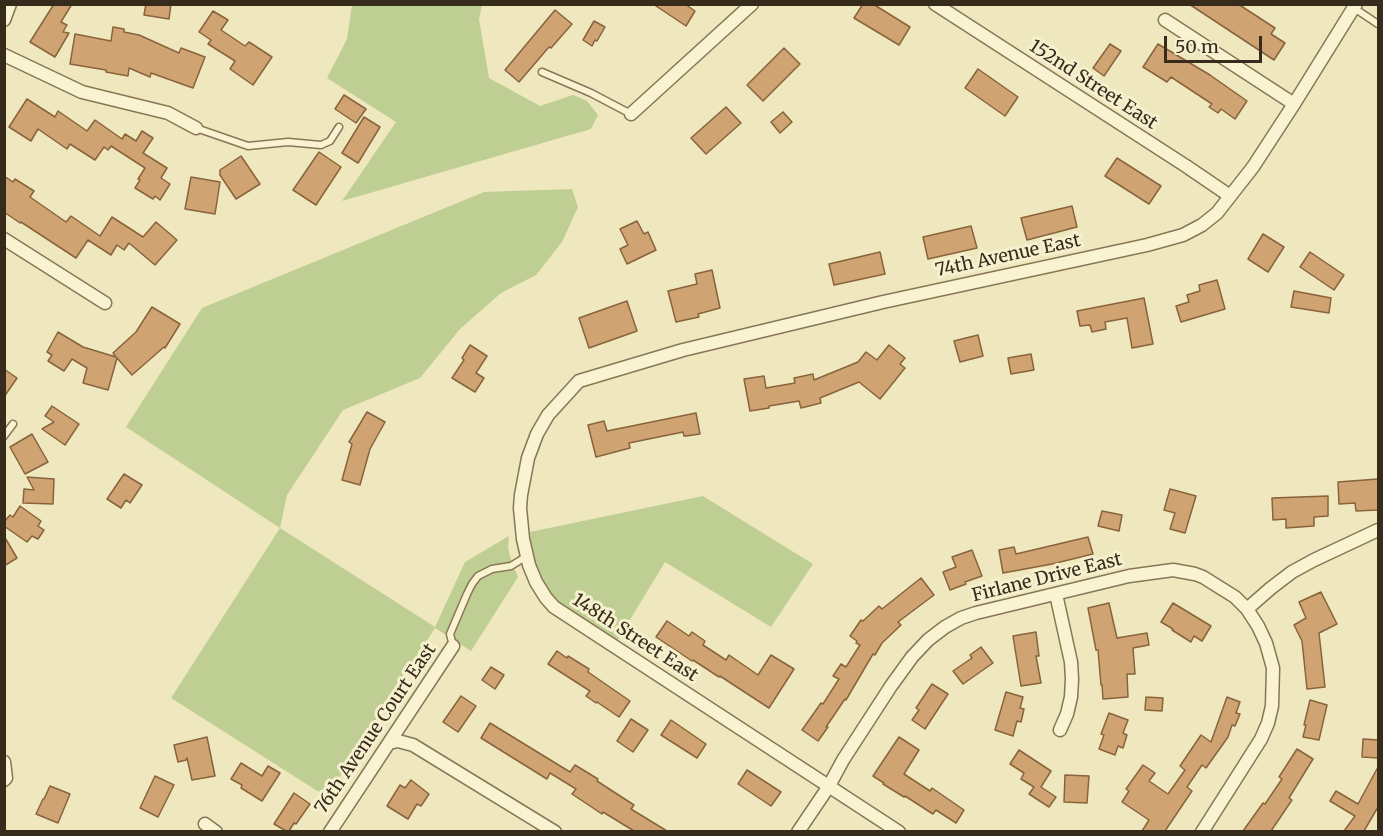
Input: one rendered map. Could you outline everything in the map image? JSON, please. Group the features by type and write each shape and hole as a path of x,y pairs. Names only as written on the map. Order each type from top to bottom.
{"street":[{"path":"4,20 10,4"},
{"path":"631,114 752,4"},
{"name":"152nd Street East","path":"935,4 1186,165 1230,196"},
{"name":"74th Avenue East","path":"564,396 579,381 683,350 883,302 1147,245 1183,235 1202,225 1217,213 1253,167 1355,6"},
{"path":"1165,20 1294,104"},
{"path":"4,55 82,92 168,113 196,128"},
{"path":"4,239 105,303"},
{"name":"148th Street East","path":"564,396 548,415 537,434 523,476 520,508 527,556 536,582 546,598 554,607 831,783 899,831"},
{"path":"1247,609 1292,572 1378,530"},
{"name":"Firlane Drive East","path":"798,831 831,783 843,760 891,686 927,640 945,627 976,613 1129,576 1173,570 1203,577 1235,597 1247,609 1258,626 1266,643 1273,668 1272,706 1268,723 1261,739 1202,831"},
{"path":"1056,594 1071,662 1072,679 1071,697 1060,730"},
{"name":"76th Avenue Court East","path":"330,831 453,646"},
{"path":"389,743 398,741 413,745 555,831"},
{"path":"4,762 6,778 4,780"},
{"path":"205,824 216,831"}],"lane":[{"path":"1355,6 1378,24"},
{"path":"542,72 591,93 631,114"},
{"path":"196,128 248,146 288,142 321,146 330,141 339,127"},
{"path":"4,436 13,424"},
{"path":"453,646 450,634 472,584 478,576 486,571 511,566 527,556"}],"green space":[{"path":"352,5 482,5 479,19 489,78 540,106 573,95 587,101 598,115 591,129 342,201 396,122 327,78 347,39"},
{"path":"572,189 578,207 562,242 536,275 501,293 460,329 420,378 343,410 287,495 280,528 126,427 202,308 484,192"},
{"path":"703,496 813,564 771,627 665,562 617,641 560,603 548,590 538,573 532,556 530,532"},
{"path":"280,528 435,627 465,562 509,536 508,548 518,577 471,651 435,628 327,797 171,698"}],"building":[{"path":"54,4 72,4 61,22 67,25 63,32 69,33 55,57 30,42"},
{"path":"146,4 171,4 169,19 144,15"},
{"path":"653,4 685,4 695,11 686,26"},
{"path":"863,4 873,4 910,27 899,45 854,18"},
{"path":"1189,4 1238,4 1275,28 1271,34 1285,43 1274,60"},
{"path":"555,10 572,24 519,82 505,70"},
{"path":"213,11 228,20 221,30 245,46 249,42 272,57 253,85 230,69 235,61 208,44 211,40 199,32"},
{"path":"594,21 605,27 592,46 583,40"},
{"path":"113,27 124,29 124,32 139,35 179,53 181,48 205,57 193,88 151,73 150,77 129,68 128,76 70,64 75,34 111,41"},
{"path":"1110,44 1121,51 1104,76 1093,68"},
{"path":"1158,44 1210,75 1247,101 1235,119 1221,109 1218,113 1209,107 1212,104 1171,77 1167,82 1143,67"},
{"path":"784,48 800,64 763,101 747,85"},
{"path":"978,69 1018,97 1005,116 965,88"},
{"path":"344,95 366,109 356,123 335,109"},
{"path":"27,99 55,117 58,111 87,131 95,120 122,139 125,134 136,141 142,131 153,138 143,153 167,168 161,178 170,184 160,200 155,196 153,199 135,188 145,168 111,146 108,150 104,147 95,160 70,144 67,149 38,129 31,141 9,127"},
{"path":"726,107 741,123 706,154 691,138"},
{"path":"783,112 792,122 780,133 771,122"},
{"path":"364,117 380,127 358,163 342,153"},
{"path":"319,152 341,167 316,205 293,190"},
{"path":"241,156 260,184 236,199 220,175 220,170"},
{"path":"1117,158 1161,186 1149,204 1105,176"},
{"path":"4,176 13,182 15,179 34,191 30,197 66,222 71,216 100,236 112,217 143,237 156,222 177,240 155,265 129,243 124,250 117,245 111,255 88,240 76,258 4,212"},
{"path":"191,177 220,182 215,214 185,209"},
{"path":"1072,206 1077,227 1027,240 1021,218"},
{"path":"637,221 644,234 648,232 656,250 627,264 620,249 628,245 620,229"},
{"path":"971,226 977,248 928,259 923,237"},
{"path":"1263,234 1284,247 1268,272 1248,259"},
{"path":"880,252 885,274 834,285 829,264"},
{"path":"1310,252 1344,275 1334,290 1300,267"},
{"path":"712,270 720,308 698,314 699,317 676,322 668,291 697,284 695,274"},
{"path":"1217,280 1225,309 1181,322 1176,306 1189,302 1187,295 1200,291 1199,285"},
{"path":"1294,291 1331,298 1329,313 1291,307"},
{"path":"1144,298 1153,344 1132,348 1127,318 1105,322 1106,329 1092,332 1090,325 1080,326 1077,311"},
{"path":"627,301 637,331 589,348 579,318"},
{"path":"152,307 180,324 165,348 132,375 117,358 108,390 83,383 87,368 72,359 64,371 48,361 52,355 47,352 58,332 83,347 116,357 113,353 136,332"},
{"path":"978,335 983,356 960,362 954,341"},
{"path":"470,345 487,356 476,373 484,378 475,392 452,378 464,360 462,358"},
{"path":"889,345 905,358 900,364 905,368 880,399 859,382 820,398 821,403 801,408 799,401 750,411 744,379 764,376 766,388 795,383 794,378 813,374 814,380 858,362 866,352 877,360"},
{"path":"1031,354 1034,370 1011,374 1008,358"},
{"path":"4,369 17,378 4,397"},
{"path":"52,406 79,424 65,445 42,429 54,422 45,416"},
{"path":"367,412 385,422 370,449 360,485 342,480 352,444 349,442"},
{"path":"696,413 700,434 684,436 683,432 629,443 630,448 596,457 588,425 604,421 607,431"},
{"path":"32,434 48,462 25,474 10,447"},
{"path":"124,474 142,485 130,503 126,500 121,508 107,499"},
{"path":"27,477 54,479 53,504 23,503 24,489 34,490"},
{"path":"1378,479 1378,510 1356,511 1355,503 1339,504 1338,482"},
{"path":"1170,489 1196,496 1185,533 1170,529 1175,513 1164,510"},
{"path":"1328,496 1328,516 1314,517 1314,526 1286,528 1286,519 1273,520 1272,498"},
{"path":"20,506 41,521 38,526 44,530 38,539 32,536 27,542 4,526 4,522 10,515 13,517"},
{"path":"1102,511 1122,515 1119,531 1098,526"},
{"path":"4,536 17,558 4,566"},
{"path":"1088,537 1093,554 1003,573 999,550 1014,547 1016,554"},
{"path":"972,550 982,576 950,590 943,572 956,567 952,557"},
{"path":"921,578 934,595 898,622 901,625 882,643 875,655 873,654 818,741 802,730 839,679 833,676 841,664 846,667 860,645 850,636 861,620 863,621 879,606 882,609"},
{"path":"1321,592 1337,624 1319,633 1325,687 1307,689 1302,641 1294,625 1306,618 1299,602"},
{"path":"1109,603 1117,638 1147,633 1149,645 1133,648 1135,674 1127,674 1128,697 1103,699 1098,650 1096,650 1088,608"},
{"path":"1173,603 1211,626 1202,641 1194,636 1191,642 1161,622"},
{"path":"667,621 689,636 692,632 705,641 703,645 726,660 729,655 758,675 771,655 794,669 769,708 656,637"},
{"path":"1036,632 1039,656 1036,656 1041,683 1021,686 1013,636"},
{"path":"981,647 993,663 963,684 953,671 972,658 970,655"},
{"path":"557,651 589,669 588,672 630,701 619,717 586,696 590,691 548,664"},
{"path":"491,667 504,675 495,689 482,680"},
{"path":"932,684 948,694 925,729 912,720 919,710 916,708"},
{"path":"1006,692 1023,697 1020,708 1024,709 1021,722 1017,721 1013,736 995,730"},
{"path":"461,696 476,706 458,732 443,722"},
{"path":"1146,697 1163,698 1162,711 1145,710"},
{"path":"1227,697 1240,702 1236,713 1240,714 1235,726 1232,725 1228,737 1206,768 1202,765 1187,787 1192,791 1165,831 1142,831 1149,820 1122,802 1129,791 1126,789 1143,765 1155,773 1149,781 1168,794 1185,770 1180,766 1201,735 1211,742"},
{"path":"1310,700 1327,705 1319,740 1303,737"},
{"path":"1109,713 1128,720 1123,733 1127,735 1123,748 1118,746 1115,755 1099,749 1104,735 1101,734"},
{"path":"631,719 648,730 633,752 617,741"},
{"path":"671,720 706,744 697,758 661,735"},
{"path":"490,723 570,772 575,765 598,779 597,781 634,805 631,809 667,831 634,831 603,812 602,814 572,794 576,789 550,773 547,779 481,738"},
{"path":"207,737 215,776 192,780 187,758 178,762 174,745"},
{"path":"899,737 919,750 904,774 930,791 932,788 964,810 956,823 936,810 933,814 873,776"},
{"path":"1363,739 1378,740 1378,758 1362,757"},
{"path":"1297,749 1313,759 1289,798 1292,800 1271,831 1243,831 1282,779 1279,777"},
{"path":"1019,750 1051,771 1041,787 1056,797 1049,807 1029,794 1034,787 1021,779 1024,773 1010,764"},
{"path":"241,763 262,776 268,766 280,773 262,801 231,779"},
{"path":"1378,767 1378,807 1364,831 1344,831 1355,816 1330,801 1336,791 1358,804"},
{"path":"747,770 781,792 771,806 738,784"},
{"path":"1065,775 1089,776 1087,803 1064,802"},
{"path":"155,776 174,785 158,817 140,808"},
{"path":"411,780 429,794 421,806 417,804 408,819 387,806 400,785 405,788"},
{"path":"50,786 70,794 58,823 36,814"},
{"path":"294,793 310,804 296,824 294,823 289,831 286,831 274,824"}]}
